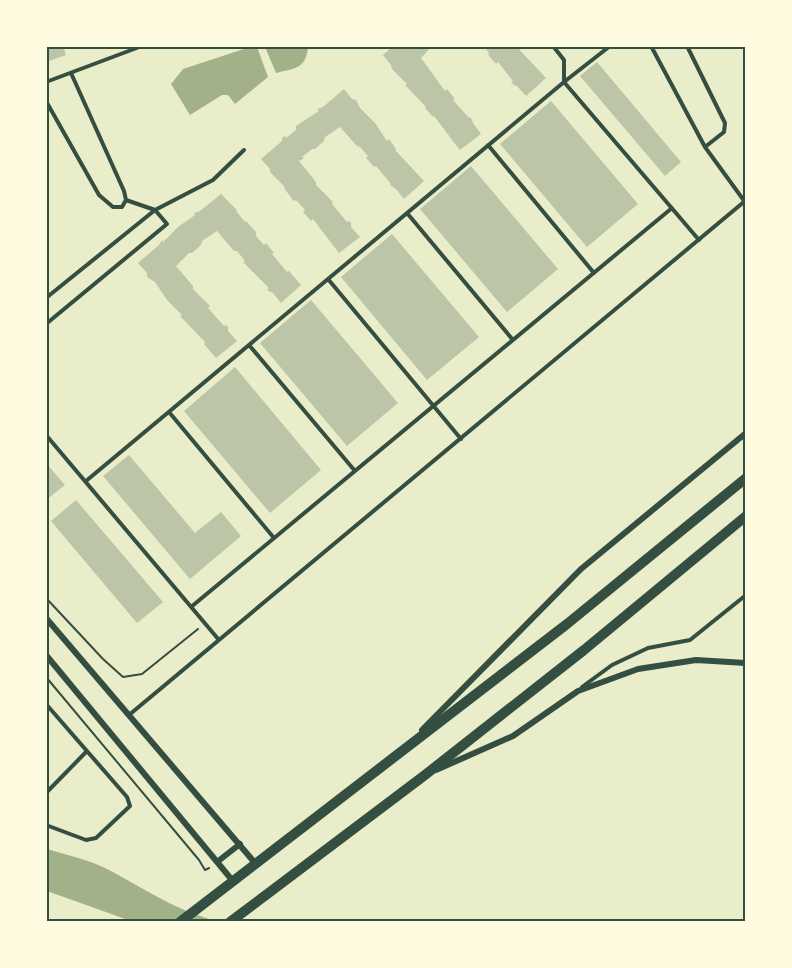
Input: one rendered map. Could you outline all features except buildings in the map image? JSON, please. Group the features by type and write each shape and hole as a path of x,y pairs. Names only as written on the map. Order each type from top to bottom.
{"main road":[{"path":"180,921 567,624 746,477"},
{"path":"230,921 425,775 584,650 746,516"}],"street":[{"path":"404,748 581,569 746,433"},
{"path":"46,618 255,863"},
{"path":"46,655 232,880"},
{"path":"425,775 513,736 578,691 638,669 696,660 746,663"},
{"path":"217,862 240,844"}],"lane":[{"path":"46,82 142,46"},
{"path":"552,46 564,60 564,82 699,240"},
{"path":"86,482 406,213 610,46"},
{"path":"129,715 745,202 705,147 651,46"},
{"path":"687,46 725,123 724,132 705,147"},
{"path":"46,101 99,195 112,207 122,207 126,200 124,191 71,73"},
{"path":"488,145 594,273"},
{"path":"46,298 156,210 213,180 244,150"},
{"path":"46,324 167,224 156,210 126,200"},
{"path":"191,607 672,208"},
{"path":"406,213 513,340"},
{"path":"328,279 461,439"},
{"path":"249,345 355,471"},
{"path":"169,412 274,538"},
{"path":"46,435 219,640"},
{"path":"578,691 612,664 648,648 690,640 746,595"},
{"path":"46,704 127,797 130,806 96,838 86,840 46,825"},
{"path":"46,793 87,751"}],"path":[{"path":"46,598 103,659 123,676 142,674 194,634 204,622"},
{"path":"46,676 171,825 205,870 217,862"}],"shaded area":[{"path":"253,46 257,47 268,77 235,104 228,95 222,95 190,115 171,84 183,69"},
{"path":"265,47 308,47 302,64 276,73"},
{"path":"47,849 102,866 175,906 218,921 131,921 47,891"}]}
